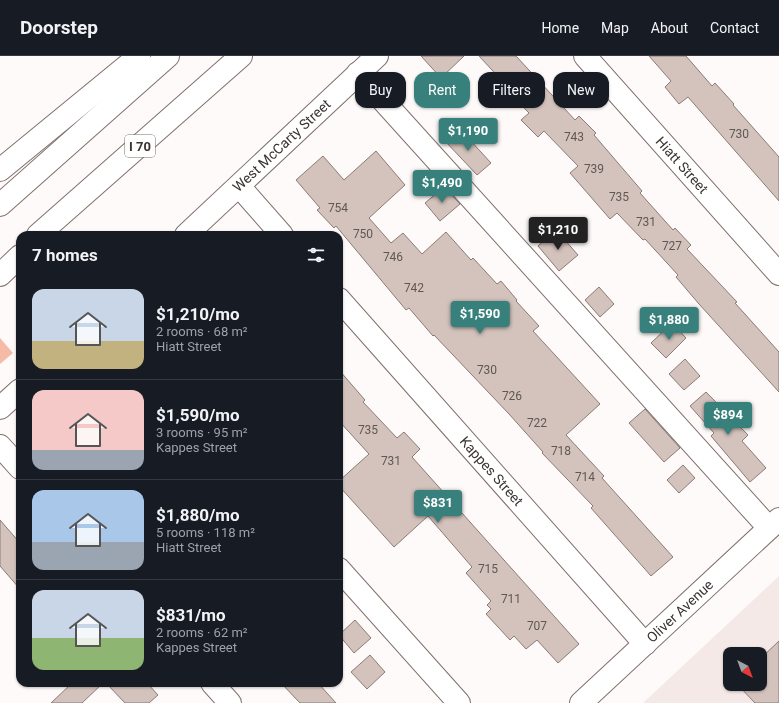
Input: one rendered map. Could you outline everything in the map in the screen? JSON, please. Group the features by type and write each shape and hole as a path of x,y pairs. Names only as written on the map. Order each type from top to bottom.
{"main road":[{"path":"0,170 139,56"},
{"path":"0,205 168,56"},
{"name":"I 70","path":"43,231 241,56"},
{"name":"West McCarty Street","path":"360,72 377,56"},
{"name":"Hiatt Street","path":"585,56 779,274"},
{"name":"West McCarty Street","path":"190,231 355,77"},
{"path":"390,108 774,523"},
{"path":"239,186 278,231"},
{"path":"45,231 61,216"},
{"path":"0,266 16,253"},
{"path":"0,275 16,260"},
{"name":"Kappes Street","path":"343,304 645,644"},
{"path":"0,408 16,394"},
{"path":"0,446 16,464"},
{"name":"Oliver Avenue","path":"581,703 774,523"},
{"path":"343,573 459,703"},
{"path":"216,687 230,703"}],"shaded area":[{"path":"0,338 13,353 0,364"},
{"path":"779,576 779,703 643,703"}],"building":[{"path":"421,56 464,56 447,72 436,72"},
{"path":"479,56 516,56 531,72 494,72"},
{"path":"649,56 686,56 712,86 715,83 734,104 733,105 779,157 779,201 688,97 679,104 665,87 671,81"},
{"path":"545,87 553,96 553,108 564,108 575,120 579,116 596,133 594,135 642,191 640,193 673,230 675,228 691,245 687,249 737,302 735,303 779,352 779,392 699,304 676,277 678,275 645,239 643,240 617,213 610,219 570,173 578,166 544,131 538,137 521,120 529,113 524,108 545,108"},
{"path":"459,128 491,163 477,175 445,141"},
{"path":"376,151 405,185 369,218 391,243 403,233 422,254 446,232 471,260 473,258 497,284 501,281 517,300 516,301 539,326 533,331 600,404 566,435 604,476 602,478 673,557 651,576 591,508 593,506 542,453 543,452 509,414 434,335 433,336 409,308 406,310 343,234 343,231 340,231 336,226 334,228 317,210 320,208 296,180 323,156 344,180"},
{"path":"444,187 460,204 440,221 425,203"},
{"path":"556,230 578,255 559,271 538,246"},
{"path":"599,287 614,304 600,317 585,300"},
{"path":"672,323 686,338 666,358 651,343"},
{"path":"685,359 700,376 684,390 669,374"},
{"path":"343,375 365,400 363,402 397,438 404,432 420,449 412,457 579,644 558,663 537,640 526,649 514,636 510,640 486,614 491,609 487,605 491,601 466,573 472,567 428,516 394,547 343,490 343,477 369,454 343,425"},
{"path":"706,392 748,435 742,441 766,468 750,482 711,436 714,433 690,406"},
{"path":"645,409 680,448 664,462 629,423"},
{"path":"683,465 695,478 679,493 667,480"},
{"path":"0,520 16,538 16,584 0,566"},
{"path":"355,620 371,638 354,653 343,640 343,631"},
{"path":"779,641 779,703 755,703 744,691 767,691 767,652"},
{"path":"370,655 385,672 367,689 351,672"},
{"path":"68,687 99,687 82,703 51,703"},
{"path":"110,687 151,687 158,695 149,703 125,703"},
{"path":"285,687 322,687 336,703 300,703"}]}
